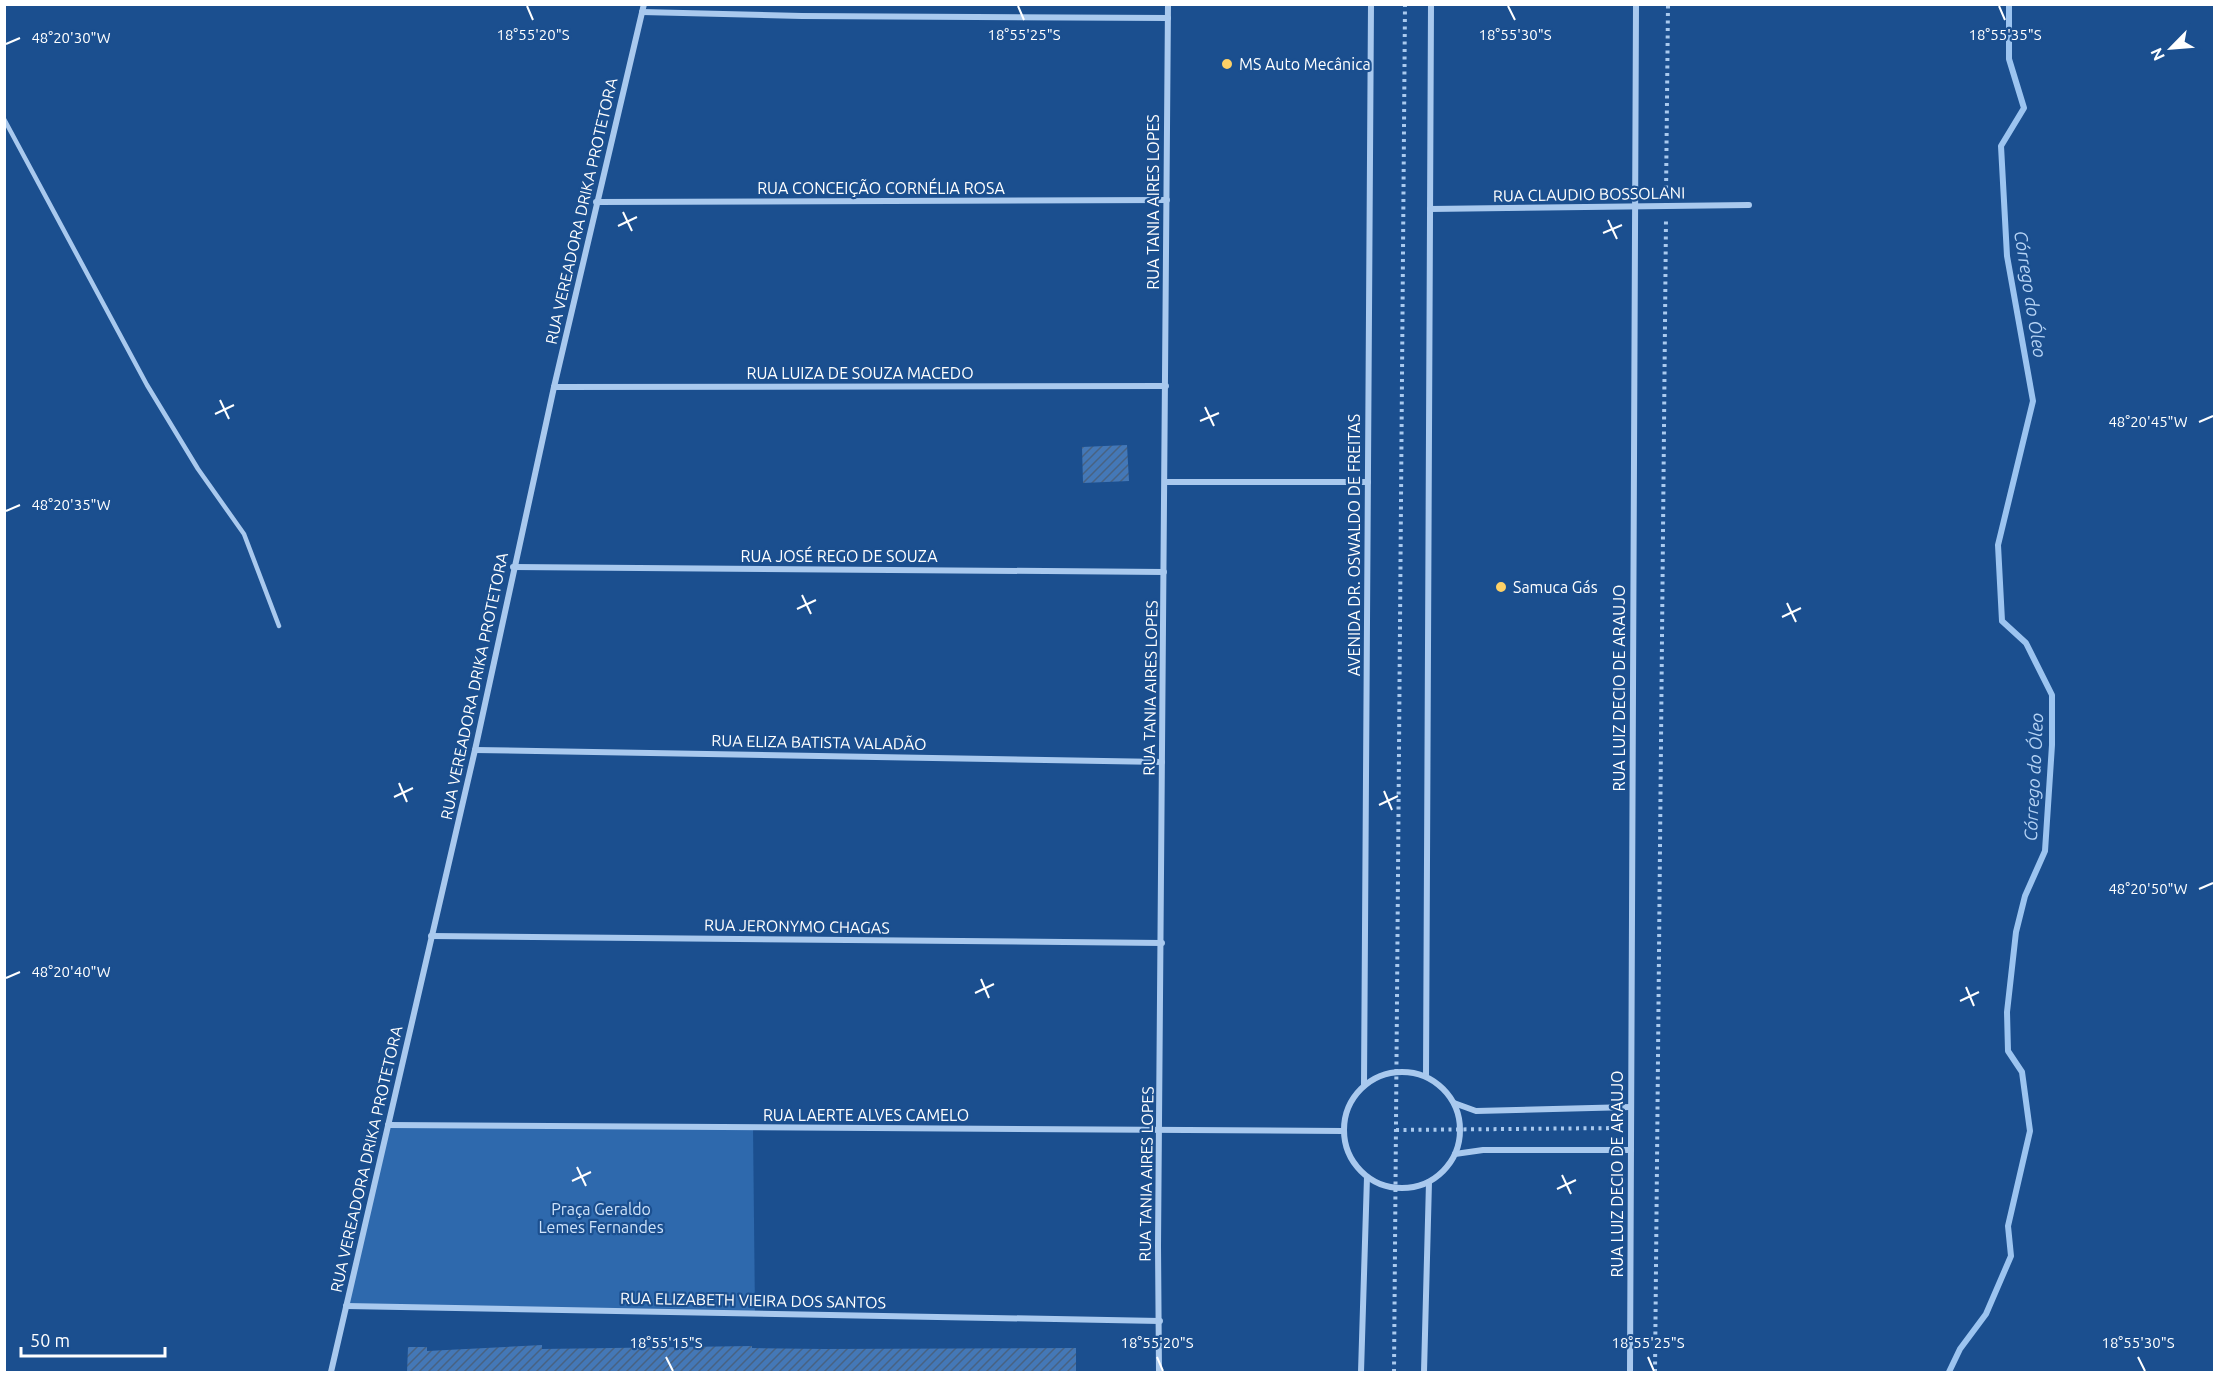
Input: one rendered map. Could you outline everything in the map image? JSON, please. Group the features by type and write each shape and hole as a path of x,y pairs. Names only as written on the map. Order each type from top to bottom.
{"street":[{"name":"RUA TANIA AIRES LOPES","path":"1159,1372 1158,1246 1168,4"},
{"name":"AVENIDA DR. OSWALDO DE FREITAS","path":"1364,1085 1371,4"},
{"path":"1426,1076 1431,4"},
{"name":"RUA LUIZ DECIO DE ARAUJO","path":"1630,1372 1636,4"},
{"path":"643,8 802,16 1168,18"},
{"name":"RUA VEREADORA DRIKA PROTETORA","path":"331,1372 475,750 513,567 596,202 643,8"},
{"name":"RUA CONCEIÇÃO CORNÉLIA ROSA","path":"596,202 1167,200"},
{"name":"RUA CLAUDIO BOSSOLANI","path":"1430,209 1749,205"},
{"name":"RUA LUIZA DE SOUZA MACEDO","path":"554,387 1166,386"},
{"path":"1165,482 1368,482"},
{"name":"RUA JOSÉ REGO DE SOUZA","path":"513,567 1164,572"},
{"name":"RUA ELIZA BATISTA VALADÃO","path":"475,750 1162,762"},
{"name":"RUA JERONYMO CHAGAS","path":"431,936 1162,943"},
{"path":"1397,1071 1426,1076 1437,1083 1454,1103 1460,1129 1455,1154 1449,1165 1429,1182 1417,1187 1396,1188 1378,1184 1367,1177 1350,1157 1343,1131 1348,1106 1364,1085 1375,1078 1397,1071"},
{"path":"1454,1103 1476,1111 1631,1107"},
{"name":"RUA LAERTE ALVES CAMELO","path":"388,1125 1343,1131"},
{"path":"1455,1154 1483,1150 1631,1150"},
{"path":"1361,1372 1367,1177"},
{"path":"1424,1372 1429,1182"},
{"name":"RUA ELIZABETH VIEIRA DOS SANTOS","path":"346,1306 1160,1321"}],"lane":[{"path":"4,119 147,385 198,469 244,534 279,626"}],"path":[{"path":"1394,1372 1405,4"},
{"path":"1655,1372 1668,4"},
{"path":"1396,1130 1631,1128"}],"green space":[{"name":"Praça Geraldo Lemes Fernandes","path":"388,1125 753,1127 755,1314 346,1306"}],"building":[{"path":"1127,445 1129,481 1083,483 1082,447"},
{"path":"542,1345 542,1349 752,1346 752,1348 824,1349 1076,1348 1076,1372 407,1372 408,1347 427,1347 427,1351"}],"waterway":[{"name":"Córrego do Óleo","path":"1949,1372 1960,1349 1986,1314 2011,1256 2008,1226 2030,1131 2022,1072 2008,1051 2007,1012 2016,932 2025,896 2045,851 2052,745 2052,695 2026,643 2002,621 1998,545 2033,401 2007,256 2001,146 2024,108 2009,59 2009,4"}],"place":[{"name":"MS Auto Mecânica","path":"1227,64"},
{"name":"Samuca Gás","path":"1501,587"}]}
